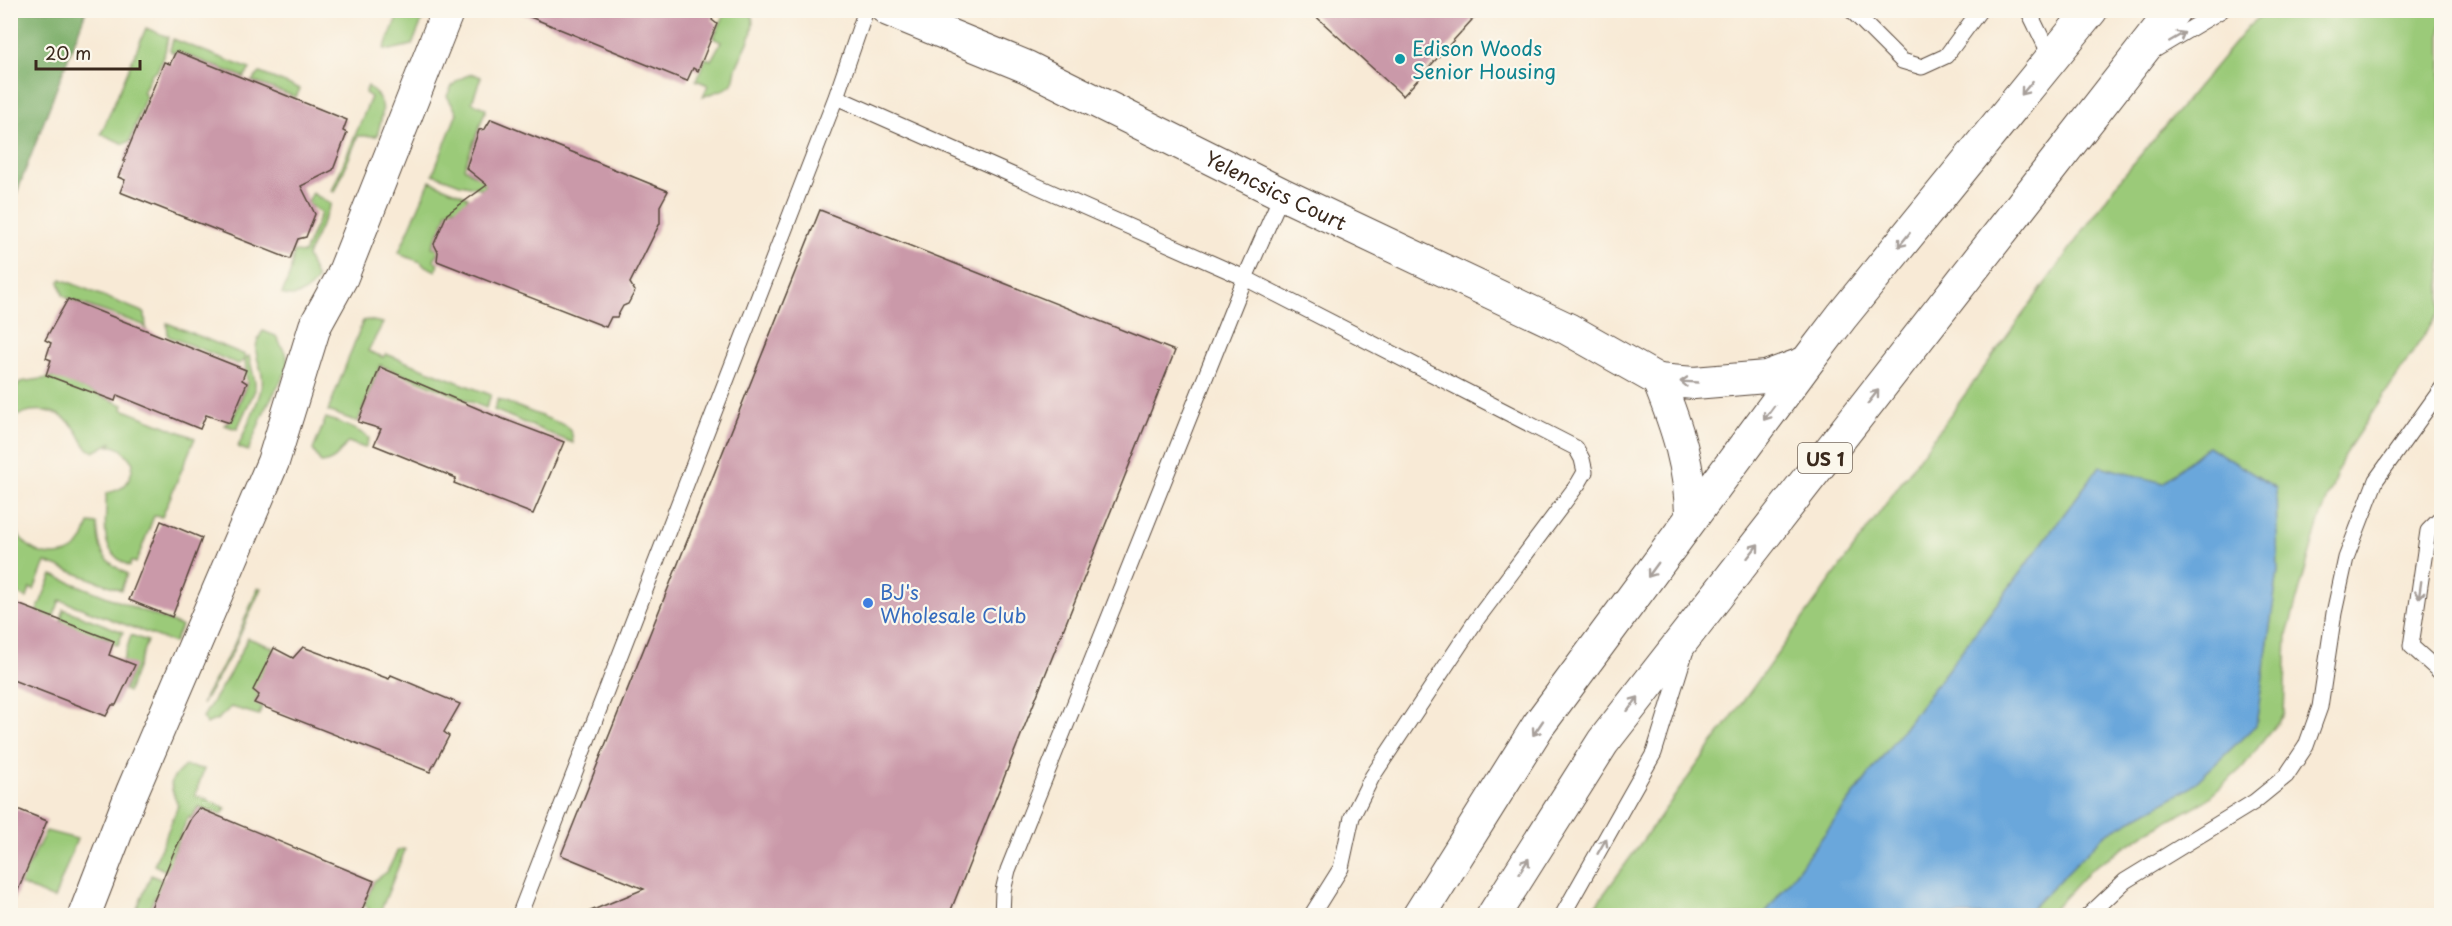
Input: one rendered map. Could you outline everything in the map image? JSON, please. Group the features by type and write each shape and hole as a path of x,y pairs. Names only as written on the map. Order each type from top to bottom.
{"highway":[{"path":"1419,915 1538,726 1807,362 2091,10"},
{"name":"US 1","path":"1493,915 1603,742 2174,10"}],"street":[{"path":"84,915 132,792 273,462 315,326 342,277 448,10"},
{"name":"Yelencsics Court","path":"888,10 1027,67 1282,194 1568,329 1658,380 1694,383 1766,377 1807,362"},
{"path":"1658,380 1678,430 1691,488 1691,519"}],"lane":[{"path":"519,915 836,97 867,10"},
{"path":"1851,10 1902,61 1922,67 1946,56 1980,10"},
{"path":"2028,10 2052,59"},
{"path":"2132,63 2222,10"},
{"path":"836,97 1245,278 1576,448 1585,472 1477,619 1372,777 1352,817 1341,868 1311,915"},
{"path":"1002,915 1003,891 1008,870 1245,278 1282,194"},
{"path":"2088,915 2125,881 2254,802 2286,776 2306,746 2320,707 2332,624 2346,558 2376,480 2442,388"},
{"path":"2442,517 2428,531 2411,646 2442,674"},
{"path":"1562,915 1654,753 1693,627"}],"green space":[{"path":"10,11 86,11 11,208"},
{"path":"400,11 426,11 412,45 390,50 384,49"},
{"path":"722,11 751,11 753,27 732,84 703,97 708,85 696,80 706,58 711,60 721,42 713,38 725,14"},
{"path":"2266,11 2441,11 2441,310 2344,455 2319,521 2287,635 2284,714 2242,768 2205,801 2146,833 2091,869 2048,915 2025,915 2104,835 2190,788 2256,725 2278,571 2208,446 2163,483 2100,466 1764,915 1588,916 2122,177 2247,28"},
{"path":"146,28 168,37 157,71 152,73 143,93 146,95 130,141 124,144 101,134"},
{"path":"173,39 250,69 244,77 176,51 173,53 170,50"},
{"path":"260,73 300,89 296,97 252,81"},
{"path":"473,74 481,77 472,102 486,109 464,168 476,176 489,175 484,189 460,184 433,174 457,113 447,96 457,81"},
{"path":"368,86 375,92 383,108 377,136 358,136 335,192 332,191 371,97 365,93"},
{"path":"430,181 468,197 462,211 454,208 447,211 432,247 439,249 434,260 438,265 436,271 399,252"},
{"path":"312,193 331,204 307,256 317,279 302,293 287,296 282,294 290,274 294,252 304,253 321,213 308,203"},
{"path":"61,279 145,313 146,329 143,325 71,300 63,295 59,282"},
{"path":"363,321 383,323 368,351 383,357 386,354 491,395 486,408 380,365 358,422 328,411"},
{"path":"167,323 245,355 245,358 249,356 255,390 237,429 224,425 233,419 247,383 245,360 238,364 168,336"},
{"path":"263,331 276,336 287,356 288,369 266,407 248,451 238,447 255,409 262,385 256,346"},
{"path":"56,377 123,405 122,409 195,438 162,517 154,516 136,563 131,561 130,566 112,552 108,544 105,525 106,493 118,490 129,480 133,463 128,456 120,449 109,446 112,442 94,452 90,450 68,421 52,412 27,412 11,420 11,396 20,382"},
{"path":"498,399 567,426 572,434 573,443 494,410"},
{"path":"326,418 354,429 369,438 365,448 348,442 334,459 321,463 313,450"},
{"path":"11,522 20,537 31,548 54,555 74,550 82,541 89,523 97,524 103,554 112,564 127,574 121,590 45,562 34,590 30,588 27,598 11,590"},
{"path":"52,575 181,626 174,643 60,600 53,618 36,613"},
{"path":"258,588 261,588 232,653 202,705 232,649"},
{"path":"63,609 123,632 118,645 113,644 108,638 61,626"},
{"path":"131,635 147,641 128,692 124,690 132,671 123,661"},
{"path":"248,638 274,648 255,702 262,706 259,715 231,707 218,719 206,724 203,717"},
{"path":"185,766 204,769 195,795 226,808 222,814 198,807 191,818 188,817 172,855 184,880 154,865 178,806 171,784 172,780"},
{"path":"46,831 77,839 54,899 11,880 26,871"},
{"path":"404,849 379,915 366,915 369,909 364,905 374,881 387,872 398,850"},
{"path":"151,875 173,885 155,896 146,915 134,916"}],"water":[{"path":"2208,446 2276,488 2278,571 2256,725 2190,788 2104,835 2025,915 1764,915 2100,466 2163,483"}],"building":[{"path":"513,10 716,10 712,20 717,24 698,71 693,68 687,81"},
{"name":"Edison Woods Senior Housing","path":"1309,10 1481,10 1403,96"},
{"path":"176,51 347,120 343,131 347,133 333,170 301,186 315,214 306,237 298,239 290,259 120,192 125,180 118,177 125,161 123,161 164,62 170,64"},
{"path":"491,119 668,191 660,206 660,223 630,283 635,291 628,304 623,306 617,317 611,317 606,327 437,261 438,252 434,244 447,214 487,185 466,168 479,130 485,129"},
{"name":"BJ's Wholesale Club","path":"820,210 1175,351 949,915 581,915 644,889 561,855"},
{"path":"68,299 246,370 242,380 247,383 230,423 206,415 200,429 117,395 115,401 46,375 51,360 46,358 51,343 45,340"},
{"path":"380,367 564,442 533,514 454,483 456,478 374,445 381,429 358,422"},
{"path":"161,521 202,538 172,617 129,600"},
{"path":"10,601 114,641 109,655 135,665 116,705 112,705 106,716 10,679"},
{"path":"303,647 389,679 391,675 460,704 444,732 449,736 430,772 254,703 259,695 253,690 274,648 293,658"},
{"path":"10,806 47,821 11,907 10,907"},
{"path":"199,808 374,881 360,915 148,915 173,854 191,818"}],"place":[{"name":"Edison Woods Senior Housing","path":"1400,59"},
{"name":"BJ's Wholesale Club","path":"868,603"}]}
